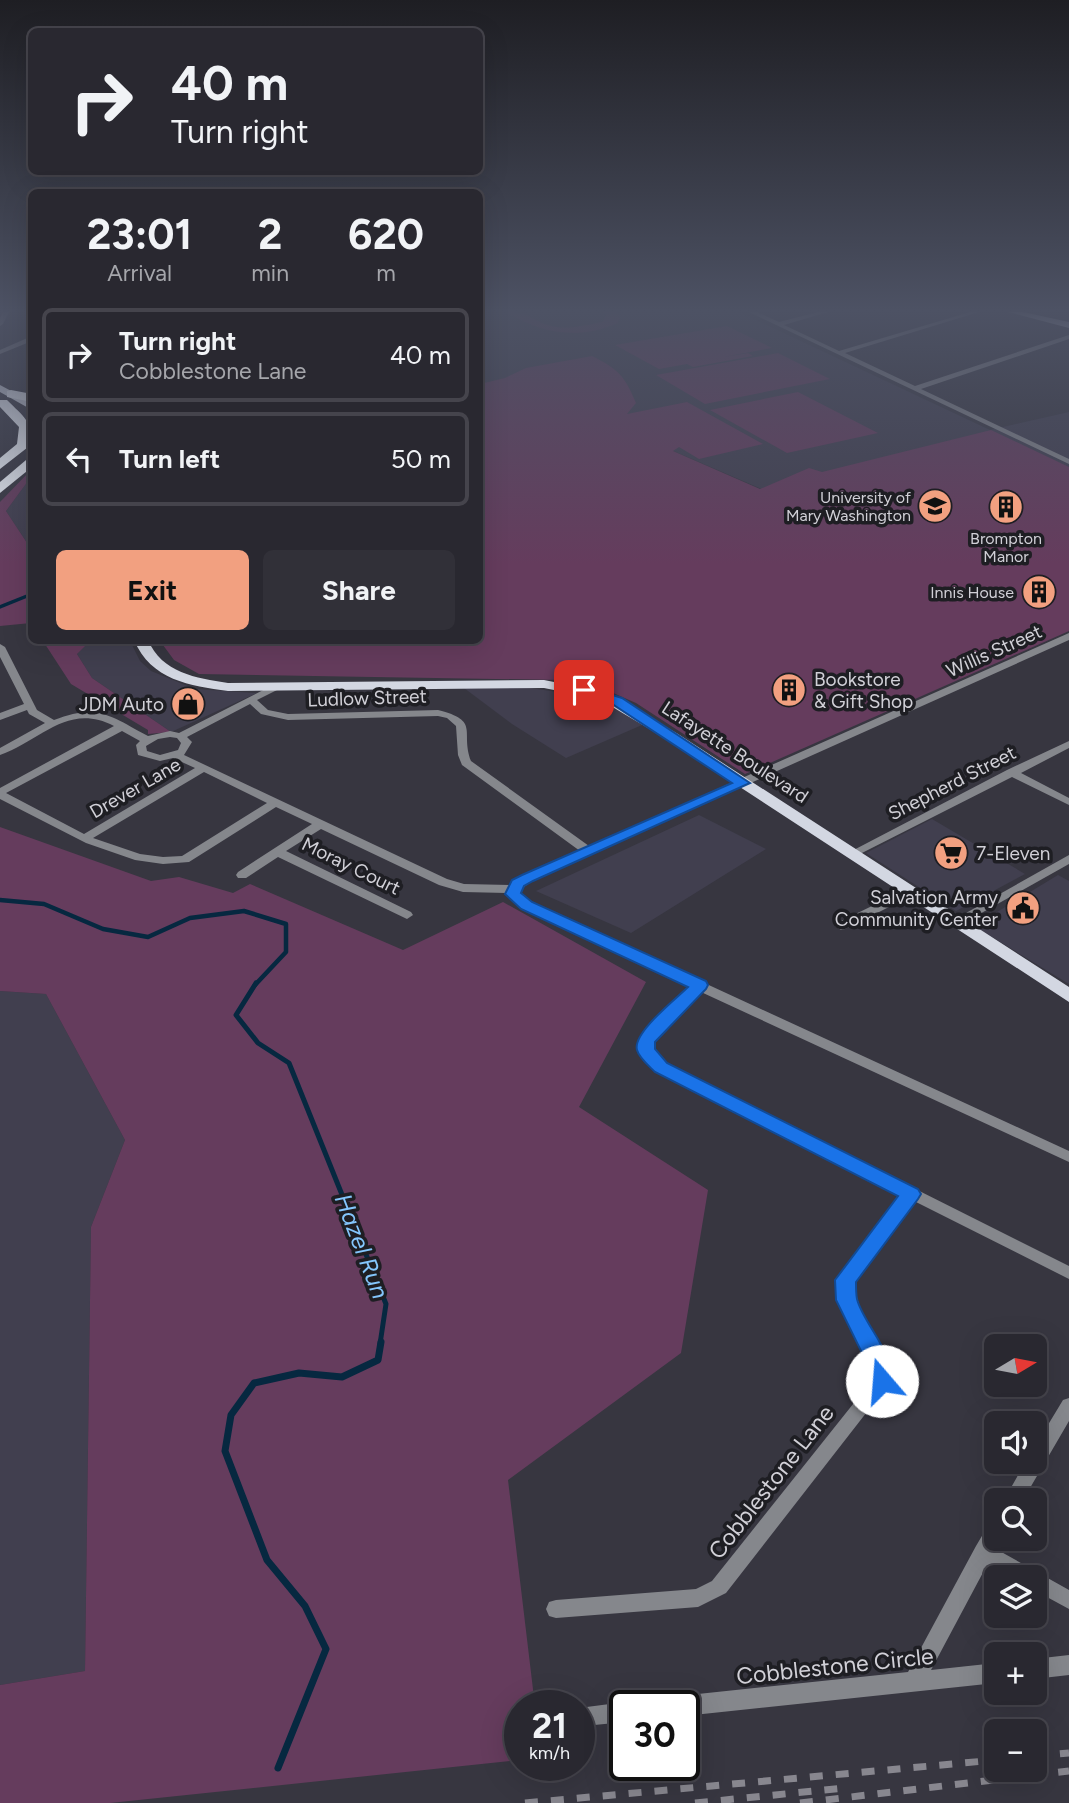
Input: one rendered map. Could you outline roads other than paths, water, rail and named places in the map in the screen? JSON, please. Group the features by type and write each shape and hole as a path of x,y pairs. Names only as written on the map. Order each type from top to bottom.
{"highway":[{"path":"3,397 28,398"},
{"path":"0,465 27,441 25,426 3,397"},
{"path":"0,489 28,462"},
{"path":"14,475 28,466"}],"main road":[{"path":"3,397 28,406"},
{"path":"3,397 28,416"},
{"name":"Lafayette Boulevard","path":"143,644 153,662 177,676 209,685 273,688 492,683 575,688 617,701 1069,996"}],"street":[{"path":"930,396 1069,462"},
{"name":"Willis Street","path":"514,889 528,878 1068,637"},
{"path":"0,647 33,712 54,724"},
{"path":"180,736 187,742 186,748 176,755 160,758 146,756 140,749 147,740 162,735 180,736 273,688"},
{"name":"Ludlow Street","path":"252,701 265,712 288,717 447,714 459,721 463,730 463,757 466,764 589,852"},
{"path":"0,717 30,705"},
{"path":"0,752 54,724 88,714 147,740"},
{"path":"0,793 121,727"},
{"name":"Shepherd Street","path":"852,854 1069,744"},
{"path":"176,755 443,882 463,888 514,889 513,894 527,906 1069,1157"},
{"name":"Drever Lane","path":"85,838 203,768"},
{"path":"1011,772 1069,802"},
{"path":"0,793 85,838 167,863 185,859 276,802"},
{"path":"242,875 322,823"},
{"name":"Moray Court","path":"278,852 407,915"},
{"path":"956,922 1069,859"},
{"path":"841,926 909,892"},
{"path":"700,985 650,1035 646,1050 652,1060 661,1067 1069,1273"},
{"name":"Cobblestone Lane","path":"556,1609 698,1598 719,1587 882,1381 879,1365 847,1300 845,1280 911,1194"},
{"path":"1020,1488 1069,1405"},
{"path":"914,1682 983,1552 1006,1565"},
{"path":"1047,1587 1069,1600"},
{"path":"1047,1668 1069,1665"},
{"name":"Cobblestone Circle","path":"700,1704 984,1674"}],"waterway":[{"name":"Hazel Run","path":"0,607 28,596"},
{"name":"Hazel Run","path":"0,900 44,904 103,929 148,937 190,918 244,911 286,924 286,952 255,985"},
{"name":"Hazel Run","path":"256,983 236,1015 258,1043 289,1063 386,1304 380,1344"},
{"name":"Hazel Run","path":"278,1768 326,1649 305,1606 267,1560 225,1451 231,1415 254,1383 299,1373 342,1377 378,1360 381,1342"}],"railway":[{"path":"1047,1755 1069,1753"},
{"path":"525,1803 984,1761"},
{"path":"800,1803 1069,1771"},
{"path":"695,1803 844,1788"}],"place":[{"name":"University of Mary Washington","path":"935,506"},
{"name":"Brompton Manor","path":"1006,507"},
{"name":"Innis House","path":"1039,592"},
{"name":"Bookstore & Gift Shop","path":"789,690"},
{"name":"JDM Auto","path":"188,704"},
{"name":"7-Eleven","path":"951,853"},
{"name":"Salvation Army Community Center","path":"1023,908"}]}
